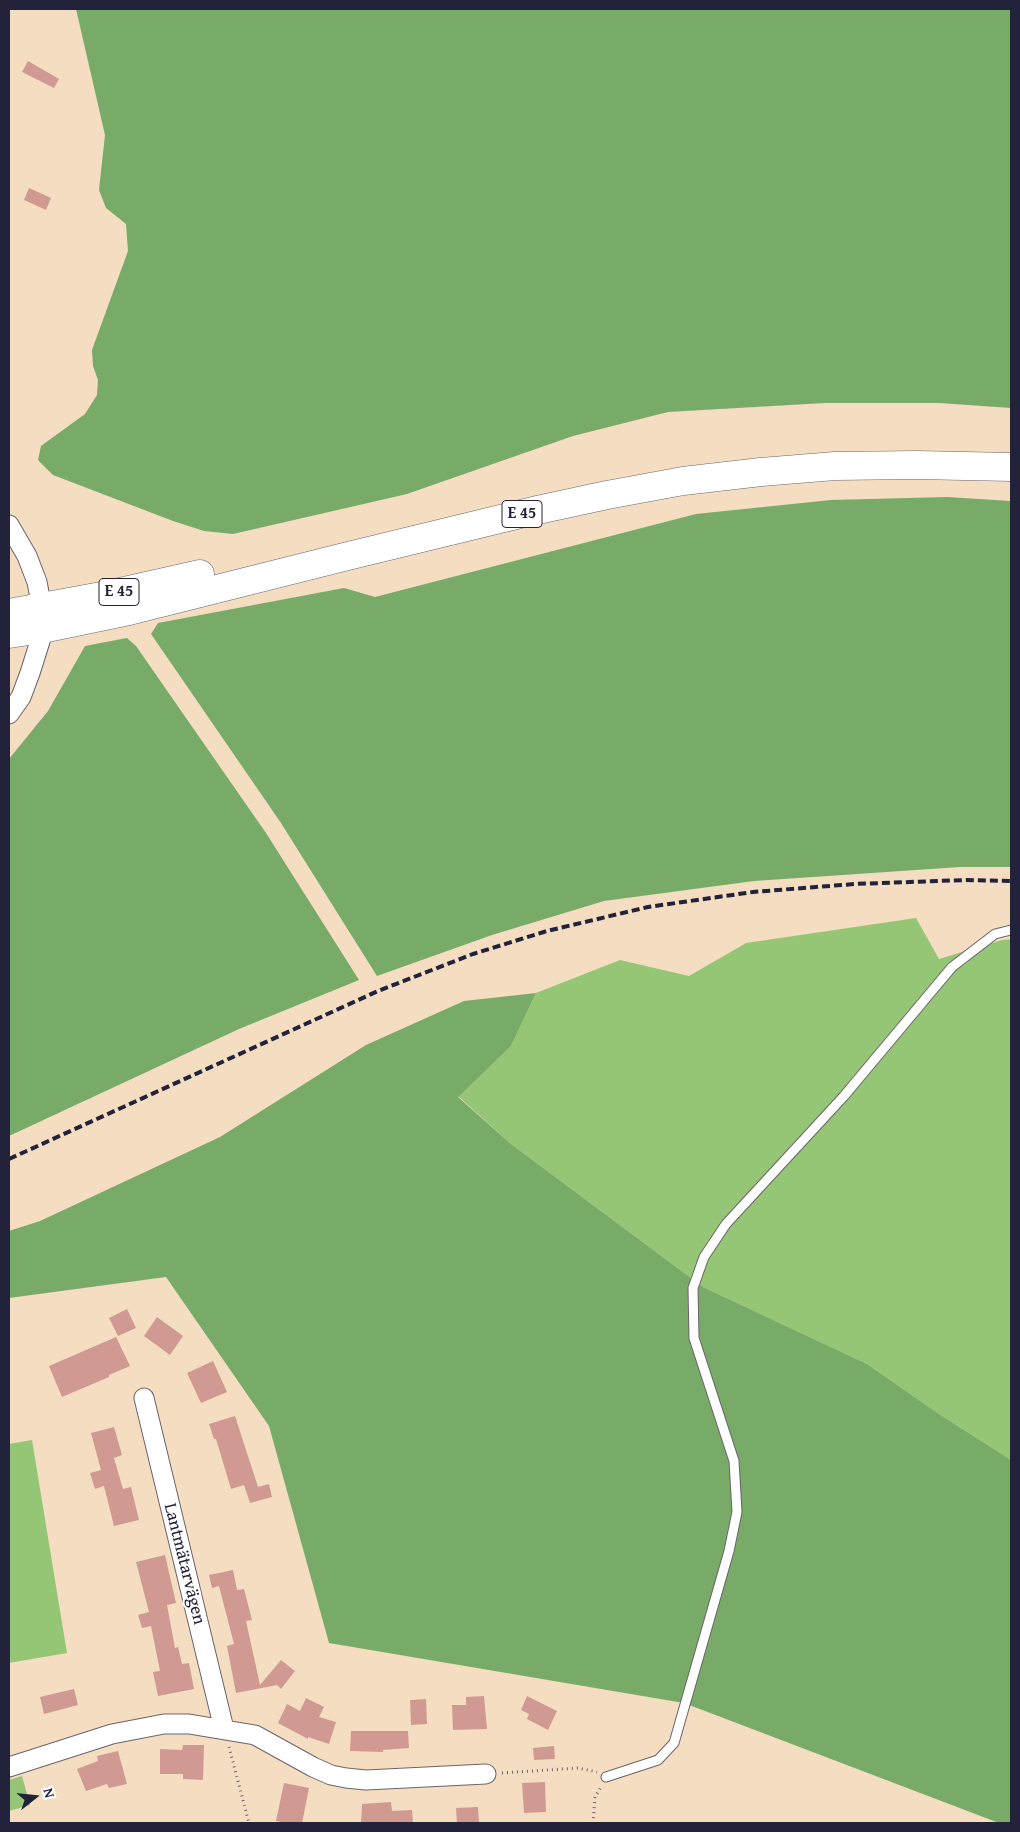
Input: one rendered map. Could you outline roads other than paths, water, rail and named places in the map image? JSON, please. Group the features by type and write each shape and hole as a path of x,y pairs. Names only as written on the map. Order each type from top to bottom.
{"highway":[{"name":"E 45","path":"9,634 42,619 196,575 603,480 681,467 833,452 1011,453"},
{"name":"E 45","path":"9,614 42,619 129,611 533,511 683,481 835,466 1011,467"}],"street":[{"path":"9,525 27,556 37,582 42,619 41,638 22,697 9,714"},
{"name":"Lantmätarvägen","path":"144,1398 224,1729"},
{"path":"9,1767 83,1743 139,1728 164,1724 189,1724 255,1735 313,1768 346,1778 366,1780 486,1774"}],"lane":[{"path":"606,1777 658,1760 674,1743 729,1551 737,1512 734,1460 694,1338 693,1288 704,1258 726,1224 844,1096 952,967 995,934 1011,930"}],"railway":[{"path":"9,1159 378,991 473,954 547,931 648,907 753,892 854,884 966,880 1011,881"}]}
